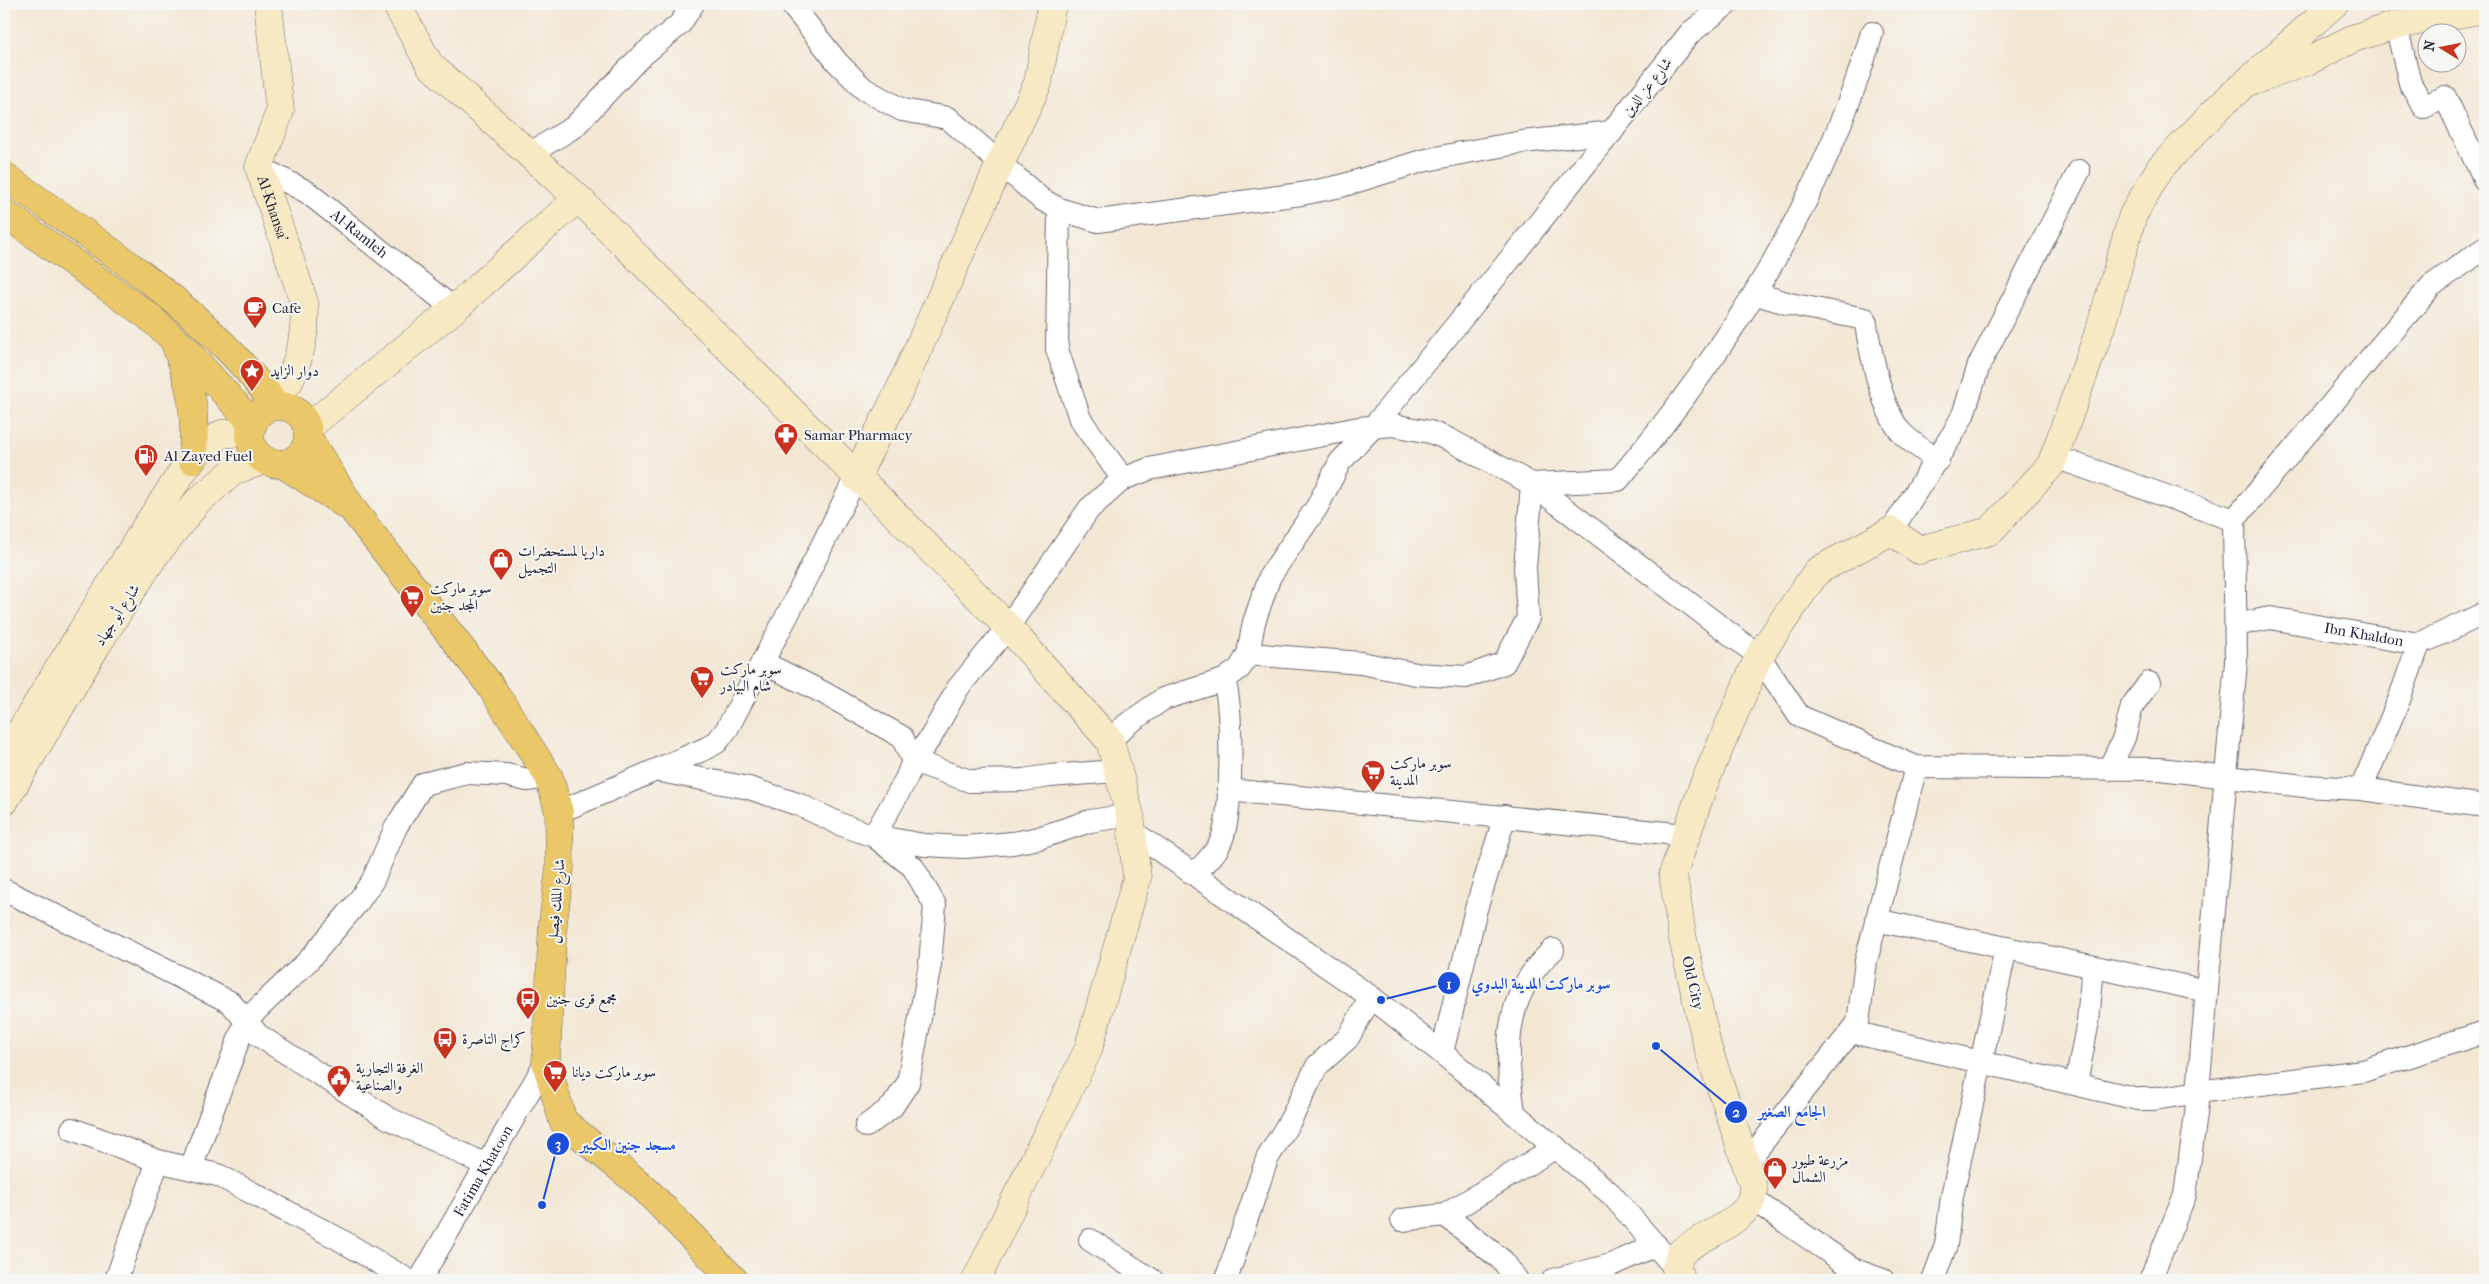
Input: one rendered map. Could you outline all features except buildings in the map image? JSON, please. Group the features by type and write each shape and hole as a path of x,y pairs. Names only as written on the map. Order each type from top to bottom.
{"main road":[{"path":"4,176 186,310 255,377 276,406"},
{"path":"4,213 148,316 188,352 252,427"},
{"path":"173,338 188,378 194,407 192,460"},
{"path":"276,406 297,412 307,433 353,510 274,462 252,446 252,427 261,412 276,406"},
{"path":"274,462 299,455 307,433"},
{"name":"شارع الملك فيصل","path":"353,510 489,684 549,777 559,812 560,868 553,922 546,1062 563,1121 643,1187 734,1280"}],"street":[{"name":"Al-Khansa'","path":"268,4 280,111 259,168 304,302 306,320 304,334 290,382"},
{"path":"396,4 430,64 578,198 1008,627 1110,741 1116,771 1132,824 1137,878 1088,1050 976,1280"},
{"path":"529,154 574,127 630,66 680,24 693,4"},
{"path":"791,4 837,62 864,89 902,110 948,118 1025,187 1059,209 1098,222 1224,203 1262,200 1341,186 1422,161 1461,153 1523,142 1612,132"},
{"path":"559,812 660,770 717,742 727,730 901,387 1038,83 1052,4"},
{"name":"شارع عز الدين","path":"1248,654 1254,622 1270,576 1318,507 1340,462 1374,426 1690,33 1725,4"},
{"path":"2079,171 1979,365 1963,415 1938,460 1891,530 1918,550 1988,532 2051,465 2101,326 2134,215 2160,168 2221,105 2334,4"},
{"path":"2245,83 2308,61 2354,38 2396,25 2485,9"},
{"path":"2396,25 2410,83 2424,107 2445,97 2485,181"},
{"path":"1532,484 1618,480 1657,434 1707,367 1756,294 1781,251 1824,163 1853,93 1872,33"},
{"name":"Al-Ramleh","path":"259,168 307,192 454,309"},
{"path":"307,433 454,309 578,198"},
{"path":"1059,209 1057,348 1080,418 1124,479"},
{"path":"2150,1280 2187,1188 2198,1093 2236,662 2234,520 2431,286 2485,248"},
{"path":"1756,294 1790,304 1865,319 1870,348 1879,381 1900,431 1938,460"},
{"path":"874,836 906,779 913,761 931,737 958,688 1008,627 1089,509 1124,479 1150,469 1374,426 1393,425 1430,432 1448,439 1532,484 1759,656 1799,716 1916,767 2160,769 2304,786 2361,789 2485,806"},
{"name":"شارع أبو جهاد","path":"4,758 145,528 192,460 202,447 222,434 252,427"},
{"path":"2055,457 2234,520"},
{"name":"شارع أبو جهاد","path":"4,802 95,648 155,555 198,501 235,470 274,462"},
{"path":"1110,741 1132,720 1168,696 1224,680 1235,674 1248,654 1361,663 1416,674 1466,677 1504,663 1528,618 1525,568 1532,484"},
{"name":"Old City","path":"1752,1199 1753,1186 1707,1046 1682,935 1673,874 1703,786 1759,656 1817,571 1891,530"},
{"name":"Ibn Khaldon","path":"2236,626 2270,618 2420,644 2485,613"},
{"path":"2361,789 2399,700 2420,644"},
{"path":"762,662 824,693 902,737 913,761 970,781 1023,780 1116,771"},
{"path":"1194,874 1222,841 1228,808 1230,708 1224,680"},
{"path":"2109,769 2124,738 2132,706 2149,683"},
{"path":"1746,1163 1852,1032 1859,1018 1866,961 1916,767"},
{"path":"660,770 764,792 800,805 842,825 874,836 930,846 998,845 1039,838 1090,820 1132,824 1194,874 1371,997 1514,1111 1611,1194 1679,1274"},
{"path":"191,1168 246,1020 309,960 358,902 373,880 396,827 423,784 448,776 467,773 506,775 527,780 549,777"},
{"path":"1228,790 1686,835"},
{"path":"1442,1053 1476,909 1505,816"},
{"path":"866,1126 892,1107 908,1083 930,964 935,905 913,867 874,836"},
{"path":"4,890 230,1002 258,1035 388,1118 486,1165"},
{"path":"1876,920 2207,991"},
{"path":"1933,1280 1946,1245 1952,1196 2006,948"},
{"path":"1514,1111 1509,1081 1508,1052 1517,1000 1528,977 1553,950"},
{"path":"2076,1084 2088,1021 2093,967"},
{"path":"1226,1280 1267,1159 1291,1119 1318,1066 1348,1038 1371,997"},
{"path":"1852,1032 2138,1099 2154,1099 2363,1072 2485,1032"},
{"name":"Fatima Khatoon","path":"420,1280 546,1062"},
{"path":"72,1130 158,1161 218,1175 337,1238 408,1280"},
{"path":"1402,1220 1445,1215 1556,1147"},
{"path":"116,1280 158,1161"},
{"path":"1679,1274 1678,1255 1743,1213 1752,1199 1855,1270 1882,1280"},
{"path":"1445,1215 1503,1262 1517,1280"},
{"path":"1090,1240 1152,1280"},
{"path":"1553,1280 1611,1265 1656,1245"}],"place":[{"name":"Cafe","path":"255,329"},
{"name":"دوار الزايد","path":"252,392"},
{"name":"Samar Pharmacy","path":"786,456"},
{"name":"Al Zayed Fuel","path":"146,477"},
{"name":"داريا لمستحضرات التجميل","path":"501,581"},
{"name":"سوبر ماركت المجد جنين","path":"412,618"},
{"name":"سوبر ماركت شام البيادر","path":"702,699"},
{"name":"سوبر ماركت المدينة","path":"1373,793"},
{"name":"سوبر ماركت المدينة البدوي","path":"1381,1000"},
{"name":"مجمع قرى جنين","path":"528,1020"},
{"name":"الجامع الصغير","path":"1656,1046"},
{"name":"كراج الناصرة","path":"445,1060"},
{"name":"سوبر ماركت ديانا","path":"555,1093"},
{"name":"الغرفة التجارية والصناعية","path":"339,1098"},
{"name":"مزرعة طيور الشمال","path":"1775,1190"},
{"name":"مسجد جنين الكبير","path":"542,1205"}]}
